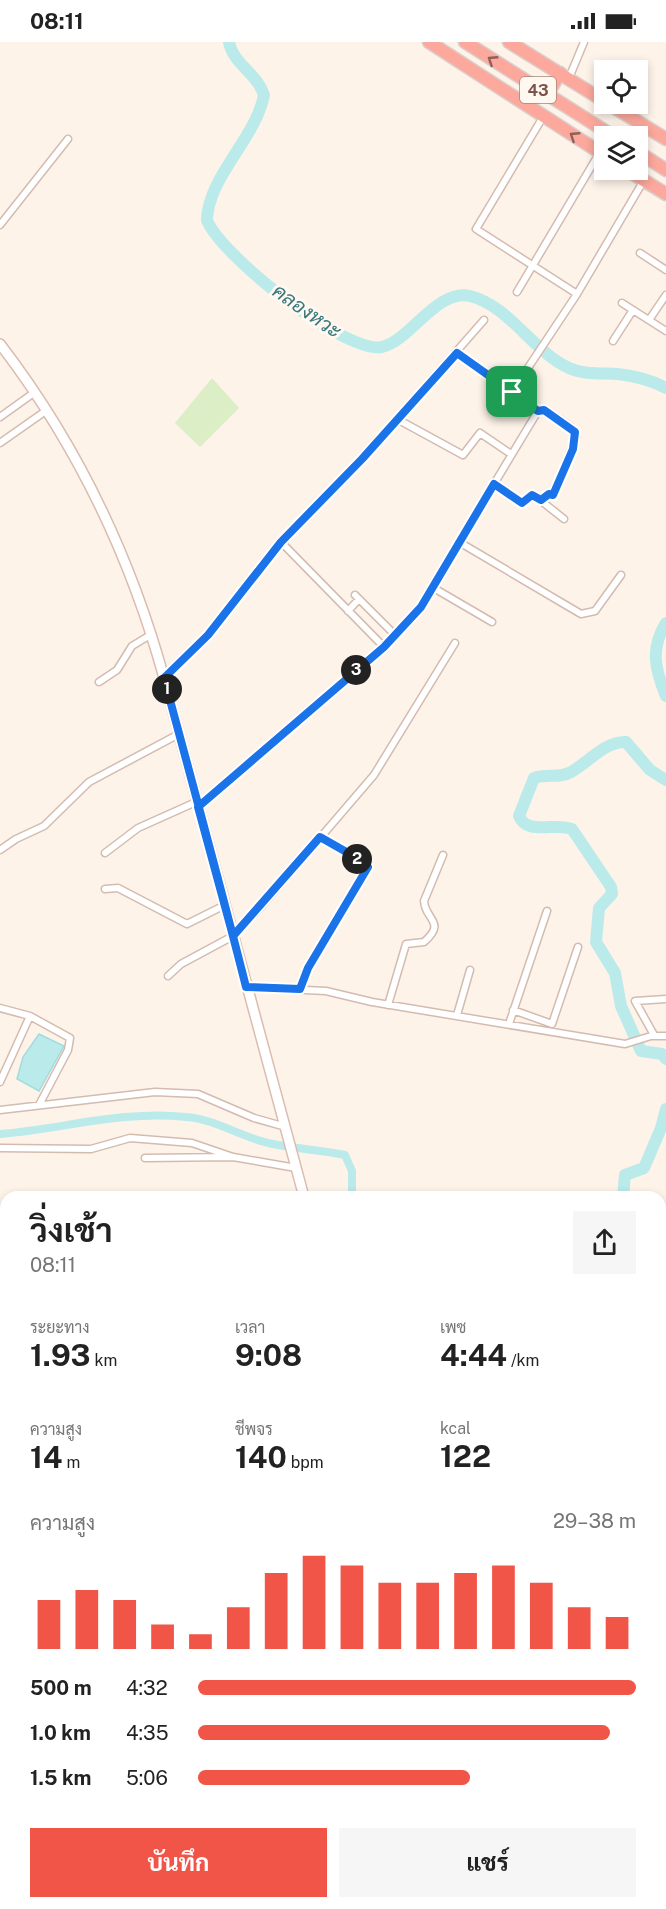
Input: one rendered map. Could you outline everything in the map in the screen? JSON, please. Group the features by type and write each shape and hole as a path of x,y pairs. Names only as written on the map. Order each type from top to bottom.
{"highway":[{"path":"429,42 594,149"},
{"name":"43","path":"465,42 596,126"},
{"name":"43","path":"510,42 594,94"},
{"path":"547,95 564,75"},
{"path":"625,114 666,140"},
{"path":"648,158 666,170"},
{"path":"644,180 666,194"}],"street":[{"path":"564,75 584,42"},
{"path":"544,116 476,229 577,294"},
{"path":"0,225 68,139"},
{"path":"517,292 594,167"},
{"path":"512,392 577,294 644,180"},
{"path":"640,253 666,270"},
{"path":"649,321 666,295"},
{"path":"622,303 666,331"},
{"path":"613,341 633,310"},
{"path":"164,678 208,635 281,542 397,419 484,320"},
{"path":"0,344 47,410 116,542 152,634 302,1191"},
{"path":"457,353 538,411 544,410 571,427 576,435 571,454 553,495 549,494 541,500"},
{"path":"0,417 35,392"},
{"path":"0,443 47,410"},
{"path":"105,854 138,828 197,805 384,647 415,615 538,411"},
{"path":"397,419 463,455 480,433 512,454"},
{"path":"494,484 522,503 532,495 564,519"},
{"path":"281,542 384,647"},
{"path":"459,542 581,614 595,611 621,575"},
{"path":"432,587 492,622"},
{"path":"348,611 357,597 395,635"},
{"path":"99,682 117,670 132,646 152,634"},
{"path":"168,976 181,964 233,936 374,775 455,643"},
{"path":"0,850 16,838 44,826 91,780 179,734"},
{"path":"300,989 308,968 368,869 366,864 320,837"},
{"path":"388,1005 406,944 424,942 435,927 434,920 425,909 424,901 443,855"},
{"path":"105,889 118,888 187,924 225,905"},
{"path":"509,1024 547,911"},
{"path":"513,1010 552,1024 578,947"},
{"path":"457,1015 470,970"},
{"path":"246,987 326,991 388,1005 559,1034 630,1043 653,1035 666,1036"},
{"path":"653,1035 635,1001 637,999 666,999"},
{"path":"0,1008 30,1016 68,1035 71,1041 39,1105"},
{"path":"0,1082 30,1016"},
{"path":"0,1110 155,1092 198,1094 254,1118 286,1128"},
{"path":"0,1148 91,1149 130,1138 192,1143 233,1157 296,1168"},
{"path":"145,1158 233,1157"}],"green space":[{"path":"212,378 239,408 200,447 175,423"}],"water":[{"path":"39,1034 64,1046 39,1091 17,1079 23,1057"}],"waterway":[{"name":"คลองหวะ","path":"229,42 231,50 261,87 264,95 252,127 215,188 209,204 207,220 217,236 258,277 314,319 364,345 382,347 392,343 446,300 458,296 470,296 497,309 556,361 569,368 587,373 631,376 666,388"},
{"name":"คลองหวะ","path":"666,623 656,650 657,668 666,696"},
{"name":"คลองหวะ","path":"666,780 650,770 626,742 618,743 604,749 566,774 534,778 519,816 523,822 535,827 572,829 611,887 612,894 599,908 596,942 615,973 621,1006 641,1051 662,1054 666,1059"},
{"name":"คลองหวะ","path":"624,1191 625,1175 644,1168 661,1128 666,1109"},
{"path":"0,1134 116,1118 186,1117 208,1121 251,1138 282,1146 345,1155 352,1171 352,1191"}],"route":[{"path":"457,353 512,392 538,411 544,410 575,432 576,440 573,449 553,495 549,494 541,500 532,495 522,503 494,484 421,607 384,647 198,807 233,936 320,837 364,862 368,867 367,873 308,968 300,989 246,987 196,802 164,678 208,635 281,542 362,459 457,353"}]}
